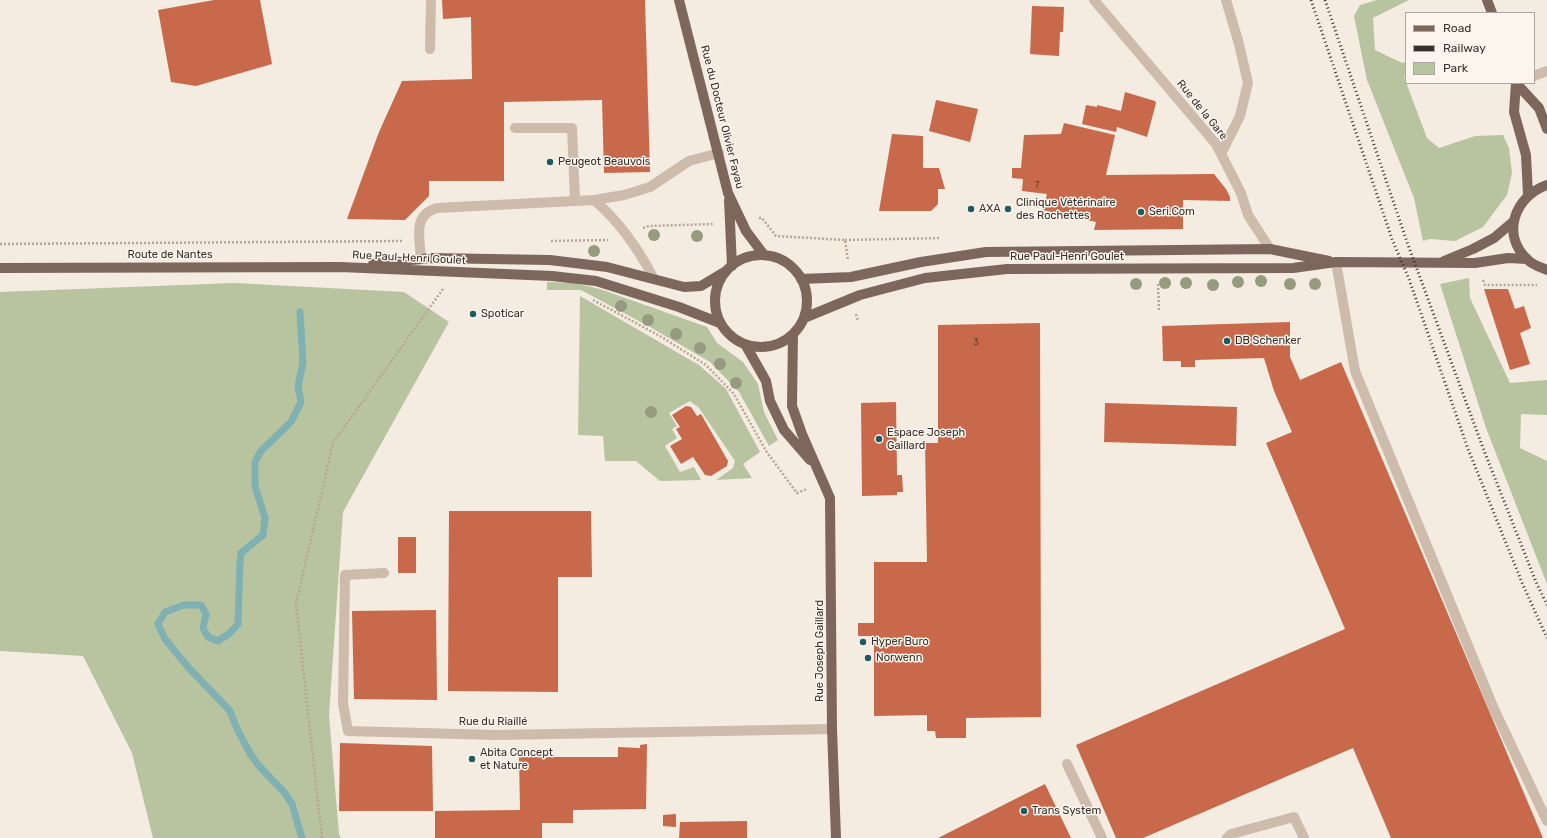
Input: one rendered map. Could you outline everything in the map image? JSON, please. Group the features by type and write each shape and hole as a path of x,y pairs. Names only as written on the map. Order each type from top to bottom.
{"main road":[{"name":"Rue du Docteur Olivier Fayau","path":"679,0 728,193 746,231 764,255"},
{"path":"1487,0 1492,12"},
{"path":"1516,84 1514,112 1526,155 1528,195"},
{"path":"1517,84 1539,108 1547,130"},
{"path":"1547,185 1538,188 1528,195 1517,211 1514,221 1516,242 1521,251 1527,259 1537,266 1547,270"},
{"path":"728,193 729,268"},
{"name":"Rue Paul-Henri Goulet","path":"1438,263 1473,249 1494,238 1514,221"},
{"name":"Rue Paul-Henri Goulet","path":"801,279 851,277 921,262 986,252 1270,249 1336,262"},
{"path":"764,255 779,259 792,267 801,279 806,291 806,304 804,318 793,334 782,342 770,346 758,347 745,344 731,336 720,323 716,310 715,296 719,283 729,268 742,260 753,256 764,255"},
{"name":"Rue Paul-Henri Goulet","path":"340,267 431,258 550,260 607,267 684,287 701,286 729,268"},
{"name":"Rue Paul-Henri Goulet","path":"804,318 860,295 925,278 1007,269 1293,268 1336,262 1475,263 1508,258 1527,259"},
{"name":"Rue Paul-Henri Goulet","path":"340,267 552,276 596,281 679,307 720,323"},
{"name":"Route de Nantes","path":"0,268 340,267"},
{"name":"Rue Joseph Gaillard","path":"793,334 792,406 802,434 830,498 832,728 836,838"},
{"path":"745,344 766,381 770,401 784,430 817,467"}],"street":[{"path":"430,49 431,0"},
{"name":"Rue de la Gare","path":"1094,0 1216,144 1241,193 1248,215 1270,249"},
{"path":"1221,154 1240,116 1248,83 1239,44 1226,0"},
{"path":"1535,76 1547,71"},
{"path":"515,128 572,128 575,200"},
{"path":"421,259 420,223 422,216 429,210 437,208 594,200 624,195 650,187 689,161 719,153"},
{"path":"594,200 603,208 640,253 654,279"},
{"path":"1336,262 1355,371 1494,709 1547,821"},
{"name":"Rue du Riaillé","path":"384,573 346,575 343,703 348,731 496,735 832,728"},
{"path":"1067,764 1102,838"},
{"path":"1227,838 1231,834 1294,817 1304,838"}],"path":[{"path":"740,218 762,218 776,236 845,240 941,238"},
{"path":"845,240 851,277"},
{"path":"0,244 420,241"},
{"path":"1475,263 1485,285 1539,285"},
{"path":"1158,268 1159,310"},
{"path":"322,838 296,604 333,443 443,288 449,289"},
{"path":"587,297 660,336 706,364 734,394 766,451 797,493 823,483"},
{"path":"852,298 858,322"}],"green space":[{"path":"1377,0 1409,0 1373,18 1375,50 1402,63 1405,62 1405,84 1407,84 1427,138 1439,148 1475,136 1503,135 1509,148 1512,173 1507,195 1483,227 1455,241 1430,239 1423,241 1414,198 1367,80 1354,16 1360,5"},
{"path":"1469,278 1470,298 1510,383 1547,380 1547,415 1521,414 1520,448 1547,461 1547,584 1486,428 1440,284"},
{"path":"547,282 574,283 600,289 707,327 717,343 743,362 758,384 764,412 778,440 769,446 739,392 710,362 650,327 581,290 547,290"},
{"path":"234,283 404,292 449,322 343,512 329,715 339,834 341,838 153,838 132,753 83,656 0,651 0,292"},
{"path":"580,296 699,365 726,389 760,452 743,464 752,478 716,480 733,468 735,461 699,408 690,401 669,413 677,426 672,429 677,438 665,446 680,472 694,467 701,480 660,481 636,461 605,461 603,436 578,435"}],"building":[{"path":"214,0 260,0 272,64 196,86 171,82 158,10"},
{"path":"442,0 645,0 650,172 604,173 602,100 504,102 504,181 429,181 429,196 405,220 347,219 379,132 402,81 472,79 471,17 443,19"},
{"path":"1032,6 1064,7 1063,32 1060,32 1059,56 1030,54"},
{"path":"1125,92 1155,101 1156,103 1147,137 1117,127 1116,132 1082,124 1086,105 1097,107 1097,105 1121,111"},
{"path":"936,100 978,109 970,142 929,131"},
{"path":"1064,123 1115,135 1106,175 1214,174 1226,189 1230,197 1230,201 1183,200 1183,229 1094,230 1096,222 1043,210 1047,194 1022,191 1023,179 1012,178 1012,168 1021,168 1024,135 1061,134"},
{"path":"892,134 923,136 923,168 939,168 945,189 938,189 938,204 931,211 879,211"},
{"path":"1484,289 1508,289 1515,309 1524,306 1531,328 1520,333 1530,364 1510,370"},
{"path":"1290,322 1290,357 1300,380 1341,362 1543,838 1391,838 1353,748 1143,838 1116,838 1076,745 1345,629 1266,443 1292,432 1274,391 1264,358 1195,360 1195,367 1181,367 1181,361 1163,361 1162,326"},
{"path":"1040,323 1041,717 966,718 966,738 936,738 935,731 927,731 927,715 874,716 874,636 858,636 858,623 874,623 874,562 927,562 925,443 938,443 938,325"},
{"name":"Espace Joseph Gaillard","path":"896,402 897,475 902,475 903,492 897,492 897,495 862,496 861,403"},
{"path":"1105,403 1237,407 1236,446 1104,442"},
{"path":"686,406 691,407 697,416 701,414 728,461 727,466 711,476 705,475 693,457 681,464 670,446 682,439 676,429 680,427 672,415"},
{"path":"449,511 591,511 592,577 558,577 558,692 448,691"},
{"path":"398,537 416,537 416,573 398,573"},
{"path":"436,610 437,700 354,699 352,611"},
{"path":"340,743 432,746 433,811 339,811"},
{"path":"647,744 646,809 573,810 573,823 542,823 542,838 435,838 435,811 520,810 519,757 618,757 618,747 640,748 640,745"},
{"name":"Trans System","path":"1045,784 1071,838 938,838"},
{"path":"676,814 676,827 663,826 663,815"},
{"path":"747,821 747,838 679,838 680,822"}],"waterway":[{"path":"300,312 303,362 298,387 301,402 291,422 261,451 255,462 255,486 265,518 263,535 241,553 238,624 230,633 218,641 208,637 203,628 206,614 201,605 184,605 165,612 158,624 165,639 188,667 230,711 238,731 251,755 259,766 284,792 292,804 302,838"}],"railway":[{"path":"1311,0 1392,239 1409,279 1468,449 1523,585 1547,638"},
{"path":"1325,0 1407,242 1483,448 1536,582 1547,605"}],"place":[{"name":"Peugeot Beauvois","path":"550,162"},
{"name":"AXA","path":"971,209"},
{"name":"Clinique Vétérinaire des Rochettes","path":"1008,209"},
{"name":"Seri.Com","path":"1141,212"},
{"name":"Spoticar","path":"473,314"},
{"name":"DB Schenker","path":"1227,341"},
{"name":"Espace Joseph Gaillard","path":"879,439"},
{"name":"Hyper Buro","path":"863,642"},
{"name":"Norwenn","path":"868,658"},
{"name":"Abita Concept et Nature","path":"472,759"},
{"name":"Trans System","path":"1024,811"}]}
